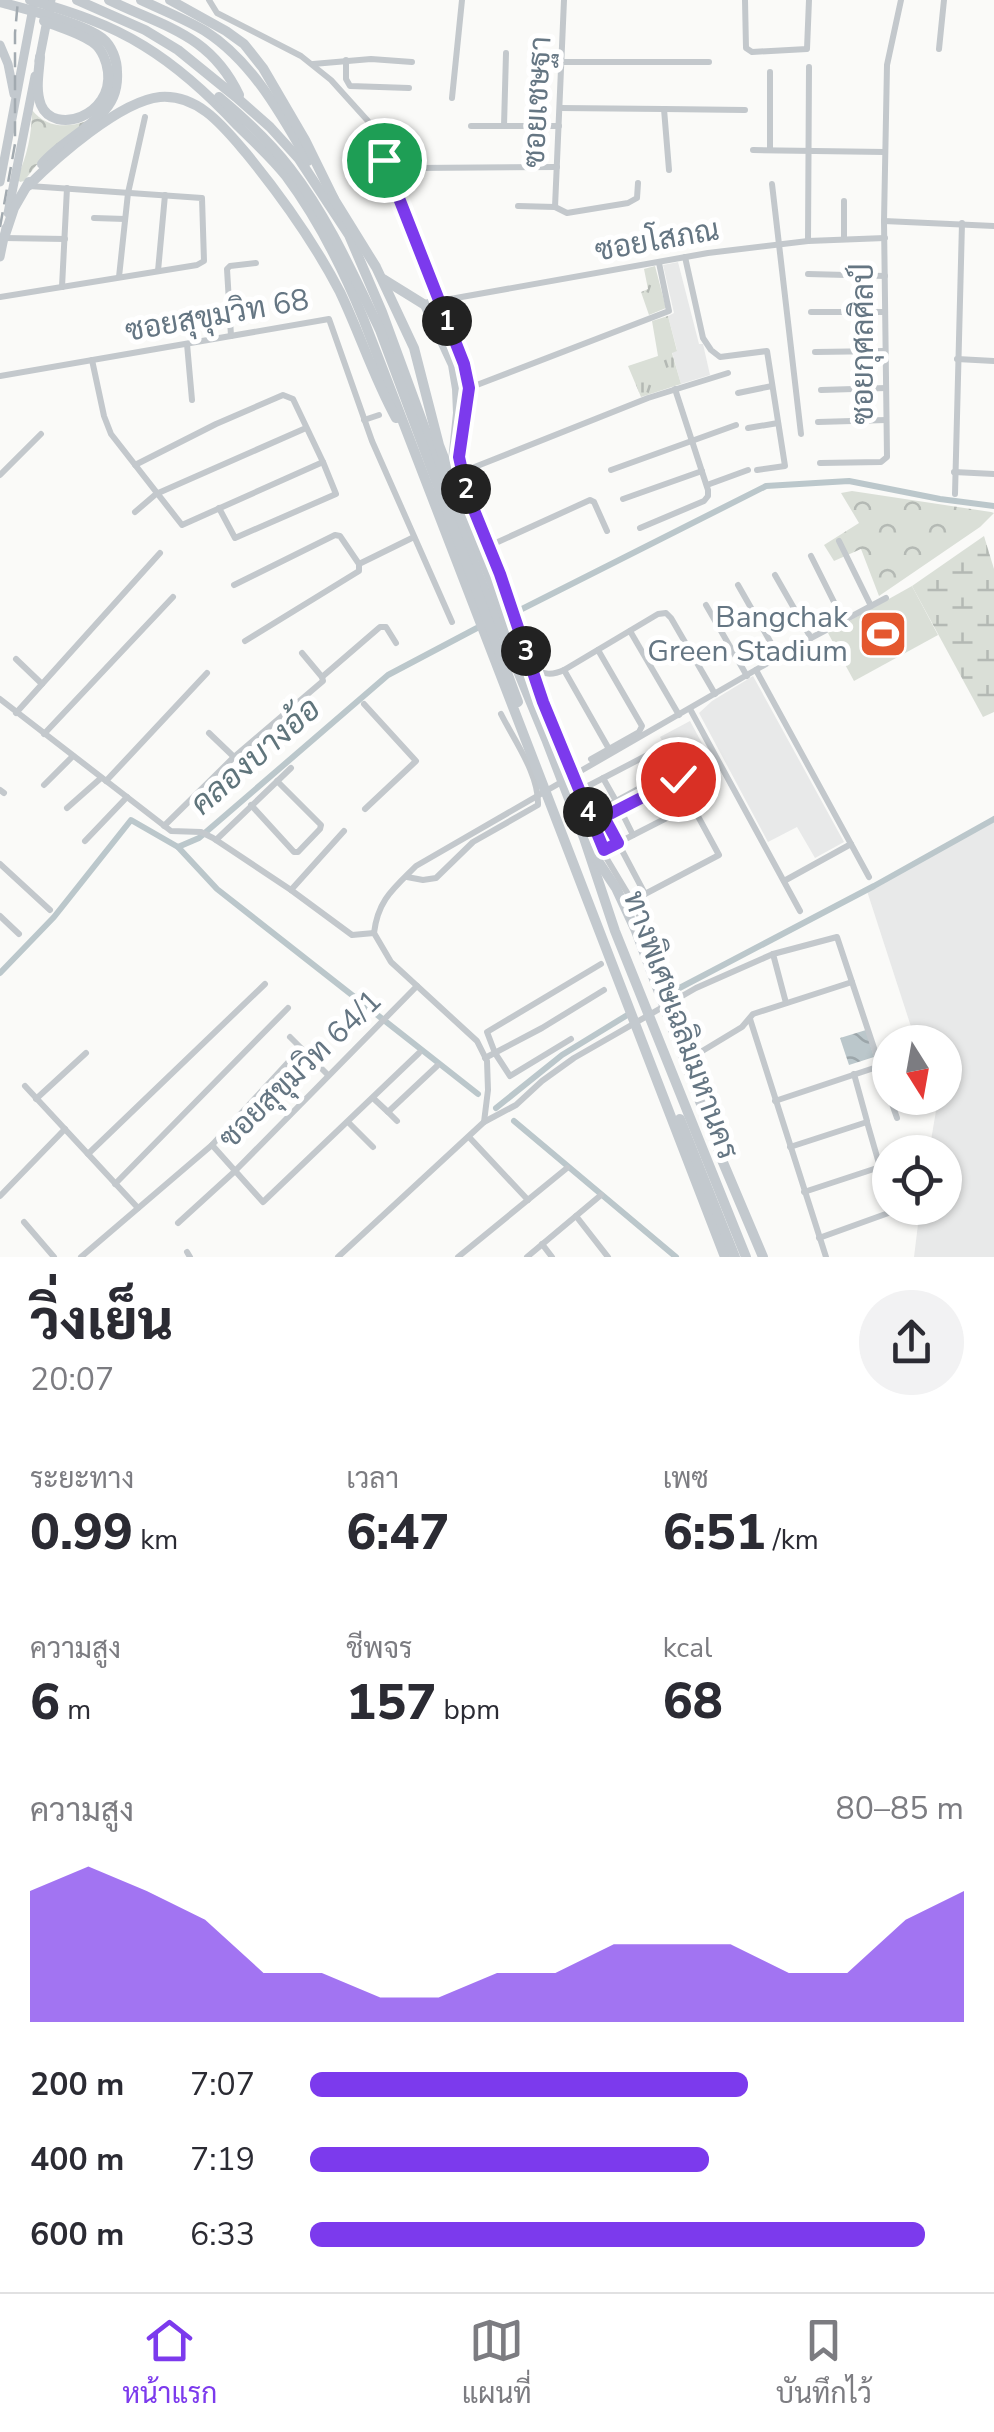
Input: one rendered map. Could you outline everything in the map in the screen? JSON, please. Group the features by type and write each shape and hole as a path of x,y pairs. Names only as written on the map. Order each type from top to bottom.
{"highway":[{"path":"32,0 104,25 142,44 202,88 284,174 348,280 363,318"},
{"path":"49,0 140,39 200,81 288,166 337,242 380,330 612,949 740,1257"},
{"path":"77,0 145,30 206,72 299,159 335,212 382,312 740,1257"},
{"path":"90,0 150,29 214,73 260,112 311,166"},
{"path":"109,0 186,35 214,58 237,90 264,150 363,318"},
{"path":"140,0 206,32 227,48 248,70 334,199"},
{"path":"170,0 226,30 264,68 334,199"},
{"path":"0,5 97,45 108,66 109,82 98,107 73,119 47,114 38,90 40,57"},
{"path":"0,5 62,21 104,40 116,64 116,87 110,104 52,152 36,171 14,208 4,240"},
{"path":"28,186 68,150 133,105 169,98 201,107 282,197 317,251 417,459"},
{"name":"ทางพิเศษเฉลิมมหานคร","path":"334,199 359,236 414,348 440,445 457,476 616,927 740,1257"},
{"path":"382,279 424,306 453,365 458,390 458,430 452,461 457,476"},
{"path":"424,306 439,301"},
{"name":"ทางพิเศษเฉลิมมหานคร","path":"363,318 725,1257"},
{"path":"584,838 616,888 636,931 763,1257"}],"main road":[{"path":"0,182 32,0"},
{"path":"0,257 49,0"},
{"path":"0,45 16,102"}],"street":[{"path":"209,0 217,12 301,56 331,80 368,121 464,364 469,388 457,476 489,546 532,670 604,850 637,910 681,1044 699,1054 742,1028 749,1018 852,982"},
{"path":"452,98 462,0"},
{"name":"ซอยเชษฐา","path":"555,207 564,0"},
{"path":"744,0 746,48 752,52 807,49 809,0"},
{"name":"ซอยกุศลศิลป์","path":"820,463 886,460 887,66 901,0"},
{"path":"939,49 944,0"},
{"path":"504,126 506,53"},
{"path":"311,64 346,60 412,62"},
{"path":"346,60 350,86 409,88"},
{"path":"562,62 708,62"},
{"path":"808,66 808,240"},
{"path":"770,72 770,150"},
{"path":"560,108 744,110"},
{"path":"664,109 669,170"},
{"path":"119,278 128,193 145,117"},
{"path":"471,126 559,126"},
{"path":"753,150 886,152"},
{"path":"416,168 557,167"},
{"path":"518,206 555,207 567,213 628,204 638,198 638,183"},
{"path":"772,184 801,434"},
{"path":"0,297 197,266 204,260 202,198 28,186"},
{"path":"62,287 67,188"},
{"path":"158,271 165,195"},
{"path":"844,201 844,240"},
{"path":"94,218 125,219"},
{"name":"ซอยกุศลศิลป์","path":"884,221 994,226"},
{"path":"955,494 962,224"},
{"name":"ซอยโสภณ","path":"439,301 778,243 885,238"},
{"path":"4,240 65,239"},
{"path":"685,257 702,338 711,350 720,357 767,352 785,466 753,470 707,485"},
{"path":"231,336 227,269 256,263"},
{"path":"469,388 670,311 660,263"},
{"path":"808,274 886,276"},
{"path":"811,312 885,312"},
{"name":"ซอยสุขุมวิท 68","path":"0,376 329,319 394,496 452,622"},
{"path":"187,344 192,400"},
{"path":"815,352 884,351"},
{"path":"92,360 110,434 182,525 324,462"},
{"path":"958,360 994,361"},
{"path":"457,476 675,388 728,373"},
{"path":"738,392 772,386"},
{"path":"640,528 704,501 709,494 675,388"},
{"path":"821,390 886,388"},
{"path":"135,465 282,395 293,399 324,462 335,495 234,538 220,508"},
{"path":"364,420 380,415"},
{"path":"818,422 886,420"},
{"path":"748,428 778,423"},
{"path":"612,470 736,425"},
{"path":"135,512 156,494 306,428"},
{"path":"0,475 41,434"},
{"path":"623,499 702,471"},
{"path":"954,472 994,474"},
{"path":"489,546 590,500 607,531"},
{"path":"234,585 335,535 340,536 359,564 359,571 245,641"},
{"path":"359,564 414,537"},
{"path":"839,541 871,606"},
{"path":"16,713 160,554"},
{"path":"812,556 844,620"},
{"path":"775,576 811,638"},
{"path":"738,585 779,657"},
{"path":"44,734 174,598"},
{"path":"484,1122 488,1090 485,1058 477,1041 391,962 374,933 376,912 392,890 416,866 456,842 886,598"},
{"path":"706,605 747,676"},
{"path":"532,670 554,675 666,613 715,694"},
{"path":"322,677 380,626 386,627 396,643"},
{"path":"630,630 680,715"},
{"path":"592,759 639,732 642,726 598,650"},
{"path":"164,826 234,758 323,681 302,652"},
{"path":"16,659 42,684"},
{"path":"564,670 610,748"},
{"path":"756,670 869,877"},
{"path":"67,808 104,780 207,673"},
{"path":"0,700 164,826 200,832 215,839 352,935 374,933"},
{"path":"364,704 416,762 365,809"},
{"path":"690,709 800,911"},
{"path":"405,877 436,878 474,842 538,806 528,766 500,714"},
{"path":"209,733 234,758"},
{"path":"661,748 719,855 646,894 588,786 603,778 661,748"},
{"path":"44,785 73,756"},
{"path":"215,839 291,768"},
{"path":"602,814 673,770"},
{"path":"603,778 634,835"},
{"path":"618,805 678,779"},
{"path":"251,805 298,852 321,825 277,780"},
{"path":"86,841 127,797"},
{"path":"604,850 692,806"},
{"path":"291,890 344,831"},
{"path":"784,881 851,844"},
{"path":"0,864 50,910"},
{"path":"0,916 18,934"},
{"path":"338,1257 484,1122 516,1105 574,1058 696,988 772,954 837,937 872,1042"},
{"path":"772,954 786,1004"},
{"path":"571,1039 510,1076 487,1032 600,964"},
{"path":"88,1154 265,984"},
{"name":"ซอยสุขุมวิท 64/1","path":"82,1257 212,1145 234,1172 417,986"},
{"path":"485,1058 604,990"},
{"path":"115,1184 288,1008"},
{"path":"749,1018 826,1257"},
{"path":"290,1037 328,1075"},
{"path":"36,1099 86,1053"},
{"path":"178,1223 234,1172 262,1202 420,1053"},
{"path":"212,1145 294,1056"},
{"path":"388,1112 436,1066"},
{"path":"774,1101 872,1068"},
{"path":"854,1074 872,1139"},
{"path":"24,1086 138,1208"},
{"path":"374,1098 398,1121"},
{"path":"348,1122 372,1147"},
{"path":"790,1148 867,1122"},
{"path":"0,1196 65,1129"},
{"path":"469,1137 528,1200"},
{"path":"458,1257 567,1168"},
{"path":"804,1192 872,1170"},
{"path":"527,1257 601,1195"},
{"path":"576,1216 608,1257"},
{"path":"819,1238 872,1219"},
{"path":"24,1222 54,1257"},
{"path":"542,1244 552,1257"}],"shaded area":[{"path":"678,262 710,375 681,384 672,352 677,350 668,316 674,313 663,265"},
{"path":"753,676 844,842 815,858 797,827 768,842 699,713"},
{"path":"690,721 711,760 682,776 660,737"},
{"path":"994,822 994,1257 914,1257 918,1225 962,1225 962,1135 932,1135 935,1115 962,1115 962,1025 910,1025 867,891"}],"green space":[{"path":"32,110 57,125 87,121 20,182 17,178 28,145"},
{"path":"655,266 666,308 649,315 641,292 648,289 644,269"},
{"path":"668,316 677,351 672,353 681,384 641,397 628,366 658,356 652,321"},
{"path":"852,491 994,513 980,527 879,596 861,549 834,561 824,545 859,523 841,493"},
{"path":"984,536 994,569 994,712 983,717 912,586"},
{"name":"Bangchak Green Stadium","path":"912,586 938,635 854,681 828,633"}],"water":[{"path":"866,1030 872,1058 849,1065 840,1038"}],"waterway":[{"name":"คลองบางอ้อ","path":"518,611 766,486 849,481 994,506"},
{"name":"คลองบางอ้อ","path":"0,973 54,917 131,820 178,847 199,838 388,675 477,628"},
{"path":"670,993 994,819"},
{"path":"178,847 217,889 478,1094"},
{"path":"496,1108 562,1055 629,1014"},
{"path":"514,1121 676,1257"}],"railway":[{"path":"0,227 15,144 18,0"}],"place":[{"name":"Bangchak Green Stadium","path":"883,634"}],"route":[{"path":"384,160 464,364 469,388 459,457 467,493 500,574 543,702 604,850 618,843 604,817 678,779"}]}
